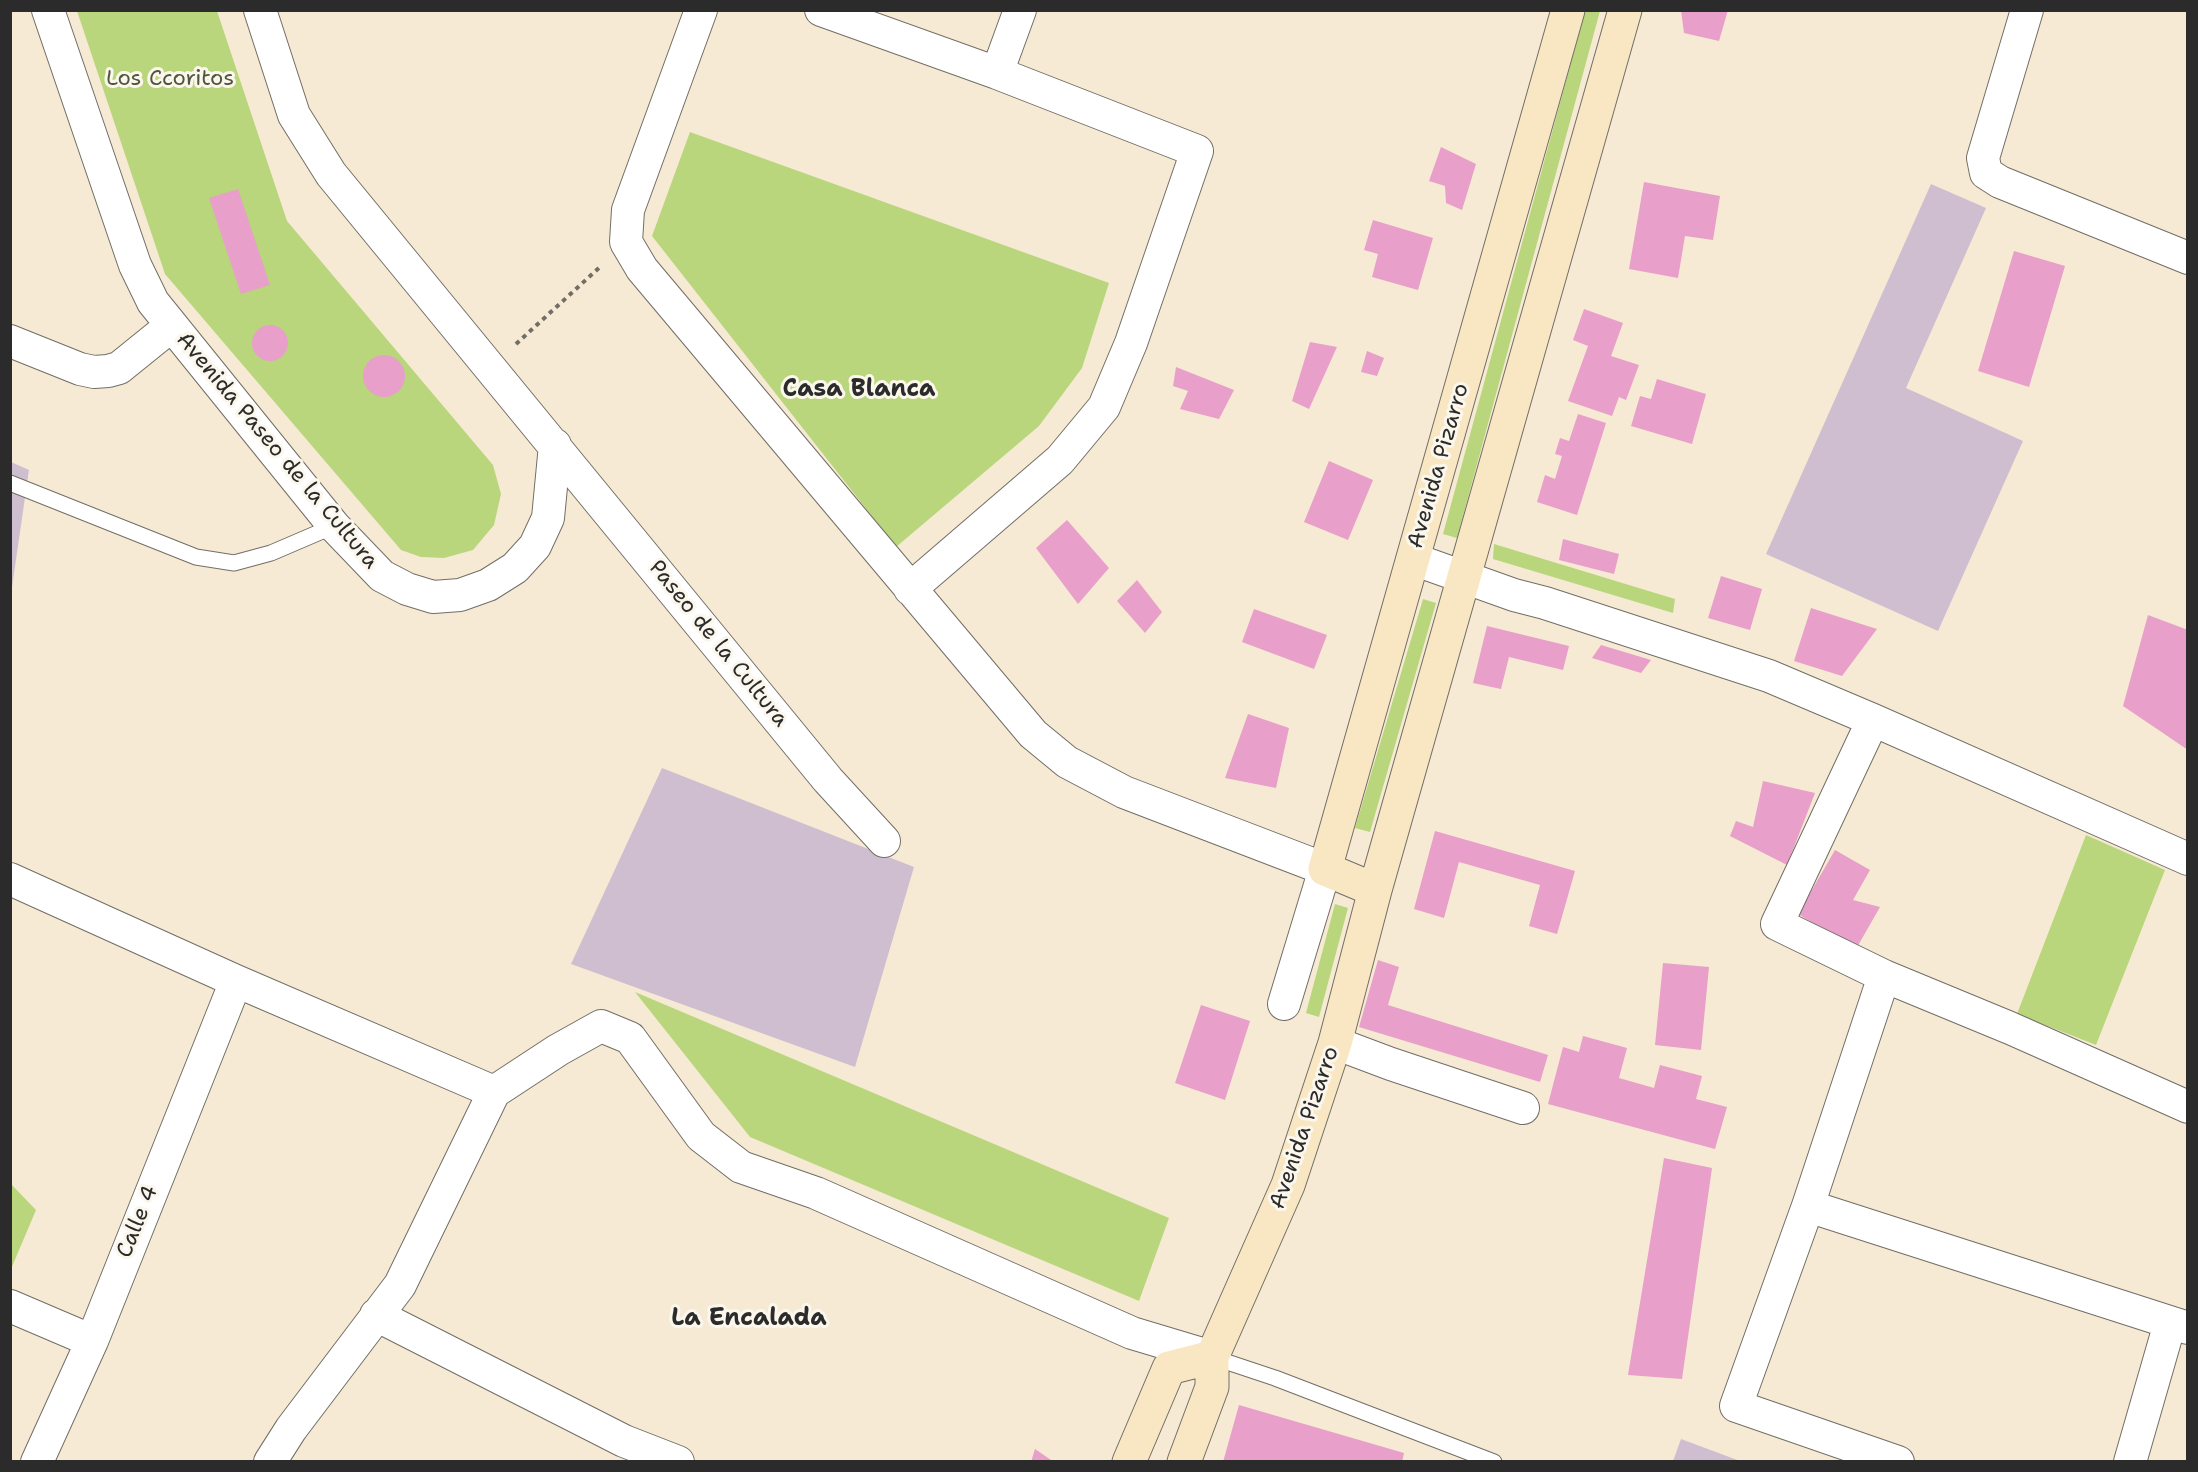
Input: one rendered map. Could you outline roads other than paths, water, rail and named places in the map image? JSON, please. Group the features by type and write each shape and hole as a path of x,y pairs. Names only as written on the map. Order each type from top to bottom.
{"main road":[{"name":"Avenida Pizarro","path":"1325,869 1568,10"},
{"name":"Avenida Pizarro","path":"1184,1461 1212,1387 1212,1357 1288,1185 1335,1043 1375,890 1625,10"},
{"path":"1325,869 1375,890"},
{"path":"1129,1461 1169,1368 1212,1357"}],"street":[{"name":"Avenida Paseo de la Cultura","path":"48,10 135,265 153,302 334,526 382,576 407,589 433,597 460,595 488,585 515,568 535,546 548,518 555,445"},
{"path":"260,10 294,115 310,144 331,174 555,445"},
{"path":"701,10 628,210 626,242 642,269 1033,734 1067,762 1124,792 1325,869 1284,1004"},
{"path":"820,10 997,73 1197,151 1131,343 1104,407 1060,460 910,589"},
{"path":"997,73 1020,10"},
{"path":"2027,10 1983,158 1986,173 2000,182 2187,258"},
{"path":"10,341 80,369 94,372 108,371 119,368 171,326"},
{"name":"Paseo de la Cultura","path":"555,445 828,780 884,841"},
{"path":"1413,560 1514,595 1769,676 2187,859"},
{"path":"1873,720 1777,924 1884,976 2010,1028 2187,1107"},
{"path":"10,879 236,981 494,1092"},
{"path":"1884,976 1808,1206 1737,1406 1898,1461"},
{"name":"Calle 4","path":"37,1461 92,1341 236,981"},
{"path":"270,1461 291,1429 400,1285 494,1092 558,1050 601,1026 630,1038 701,1136 741,1167 816,1193 1132,1333 1212,1357"},
{"path":"1335,1043 1523,1108"},
{"path":"1808,1206 2179,1325 2130,1461"},
{"path":"10,1306 92,1341"},
{"path":"376,1315 619,1451 678,1461"}],"lane":[{"path":"10,483 196,557 234,563 271,553 334,526"},
{"path":"1212,1357 1275,1378 1494,1461"}],"district":[{"name":"Casa Blanca","path":"859,390"},
{"name":"La Encalada","path":"749,1319"}],"park label":[{"name":"Los Ccoritos","path":"170,79"}]}
